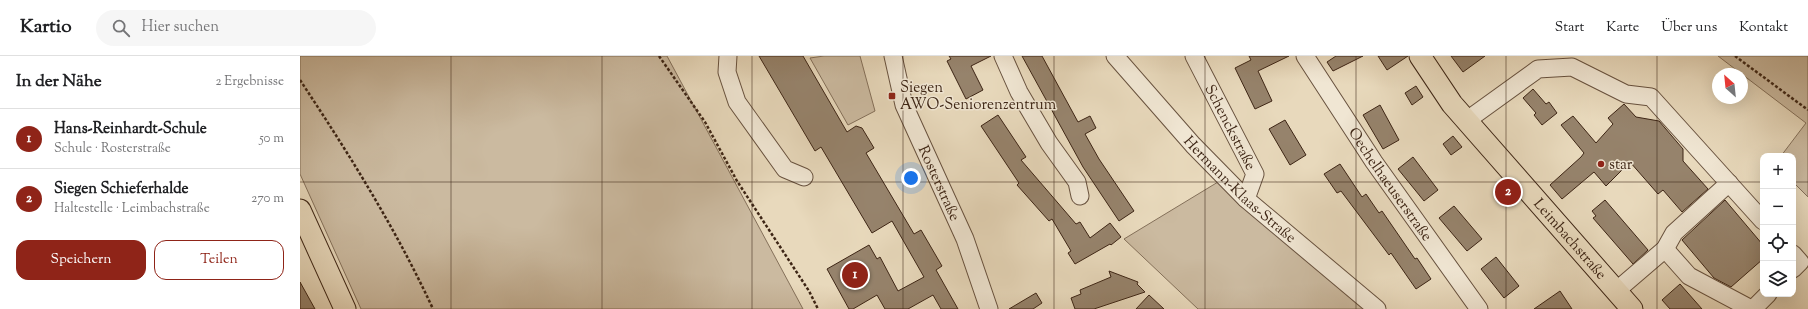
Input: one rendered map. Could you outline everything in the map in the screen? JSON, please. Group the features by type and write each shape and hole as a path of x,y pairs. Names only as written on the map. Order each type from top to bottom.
{"main road":[{"name":"Leimbachstraße","path":"1420,56 1452,104 1466,121 1632,309"},
{"path":"300,210 345,309"}],"street":[{"path":"728,56 727,72 737,102 785,169 804,177"},
{"name":"Rosterstraße","path":"893,56 904,105 965,239 989,309"},
{"path":"1003,56 1019,92 1049,142 1077,182 1080,196"},
{"name":"Hermann-Klaas-Straße","path":"1115,56 1193,145 1246,199 1377,309"},
{"name":"Schenckstraße","path":"1194,56 1255,174 1246,199"},
{"name":"Oechelhaeuserstraße","path":"1305,56 1374,162 1479,309"},
{"path":"1466,121 1538,69 1572,67 1626,94 1651,97 1760,218"},
{"path":"1616,291 1665,249 1674,233 1729,183"},
{"path":"1665,249 1689,276 1752,309 1765,297"},
{"path":"1796,257 1800,262 1796,266"}],"path":[{"path":"659,56 705,122 737,180 809,291 818,309"},
{"path":"1735,56 1808,110"},
{"path":"300,80 351,158 417,275 433,309"}],"shaded area":[{"path":"300,56 667,56 803,309 361,309 300,174"},
{"path":"824,56 860,56 875,111 848,125 810,58"},
{"path":"1718,56 1808,56 1808,197 1796,185 1796,153 1783,153 1806,123 1748,79 1748,68 1734,68"},
{"path":"1218,182 1374,309 1198,309 1124,239"}],"building":[{"path":"759,56 803,56 847,132 856,126 862,128 874,148 866,153 914,234 921,230 942,266 936,270 958,309 941,309 933,295 908,309 885,309 877,295 853,309 849,309 827,269 869,245 877,259 880,257 898,291 924,277 892,221 872,233 821,147 815,151"},
{"path":"949,56 991,56 971,66 983,90 966,99 947,61 951,59"},
{"path":"1022,56 1042,56 1078,122 1090,116 1096,128 1085,134 1099,159 1134,211 1119,221 1083,167"},
{"path":"1249,56 1289,56 1258,71 1272,101 1255,109 1235,68 1251,60"},
{"path":"1336,56 1363,56 1333,71 1327,62"},
{"path":"1378,56 1408,56 1387,70"},
{"path":"1451,56 1485,56 1463,72"},
{"path":"1416,86 1423,97 1412,105 1405,93"},
{"path":"1533,89 1546,104 1549,102 1557,113 1542,125 1534,115 1536,113 1523,98"},
{"path":"1624,104 1636,117 1659,121 1683,149 1683,161 1708,189 1682,212 1663,190 1658,194 1630,162 1606,186 1594,172 1562,199 1550,185 1584,153 1561,125 1573,116 1596,143 1613,124 1608,118"},
{"path":"1380,105 1399,140 1383,149 1363,115"},
{"path":"998,115 1026,157 1021,160 1076,224 1080,222 1090,238 1110,223 1121,237 1111,245 1110,244 1075,264 1068,253 1071,251 1052,219 1049,221 1017,185 1019,183 981,126"},
{"path":"1285,120 1306,155 1290,165 1269,129"},
{"path":"1453,136 1462,147 1451,155 1443,144"},
{"path":"1413,157 1438,190 1424,201 1398,169"},
{"path":"1340,164 1362,197 1366,194 1379,213 1382,211 1415,259 1417,258 1431,279 1416,289 1391,253 1389,255 1341,191 1337,193 1324,174"},
{"path":"1605,200 1648,250 1633,264 1593,218 1596,216 1592,211"},
{"path":"1725,200 1760,241 1760,262 1731,287 1714,278 1682,240"},
{"path":"1454,206 1482,239 1467,251 1439,218"},
{"path":"1496,257 1519,286 1504,298 1481,269"},
{"path":"1109,271 1138,282 1137,284 1145,292 1094,309 1075,309 1071,298 1081,294 1080,290 1111,277"},
{"path":"300,282 315,309 300,309"},
{"path":"1680,284 1702,309 1670,309 1662,300"},
{"path":"1560,291 1572,309 1534,309"},
{"path":"1036,293 1042,303 1033,309 1009,309"},
{"path":"1149,295 1164,309 1136,309"}],"place":[{"name":"Siegen AWO-Seniorenzentrum","path":"892,96"},
{"name":"star","path":"1601,164"},
{"name":"Siegen Schieferhalde","path":"1508,192"},
{"name":"Hans-Reinhardt-Schule","path":"855,275"}]}
